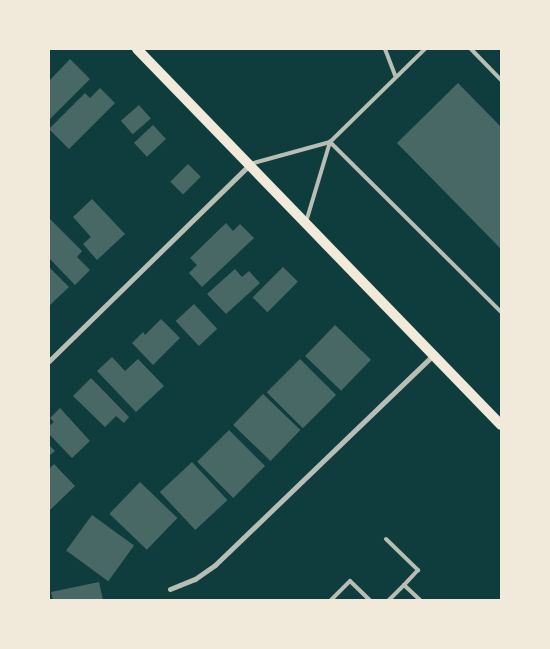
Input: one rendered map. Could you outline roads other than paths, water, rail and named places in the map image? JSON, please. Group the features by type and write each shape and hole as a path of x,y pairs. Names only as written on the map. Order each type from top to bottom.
{"main road":[{"path":"137,49 501,425"}],"street":[{"path":"49,361 249,165"},
{"path":"170,589 194,579 215,565 433,355"}],"lane":[{"path":"385,49 396,77"},
{"path":"249,165 330,142 424,49"},
{"path":"472,49 501,80"},
{"path":"306,223 330,142"},
{"path":"330,142 501,312"},
{"path":"386,539 418,570 389,600"},
{"path":"331,600 350,581 370,600"},
{"path":"404,585 420,600"}]}
